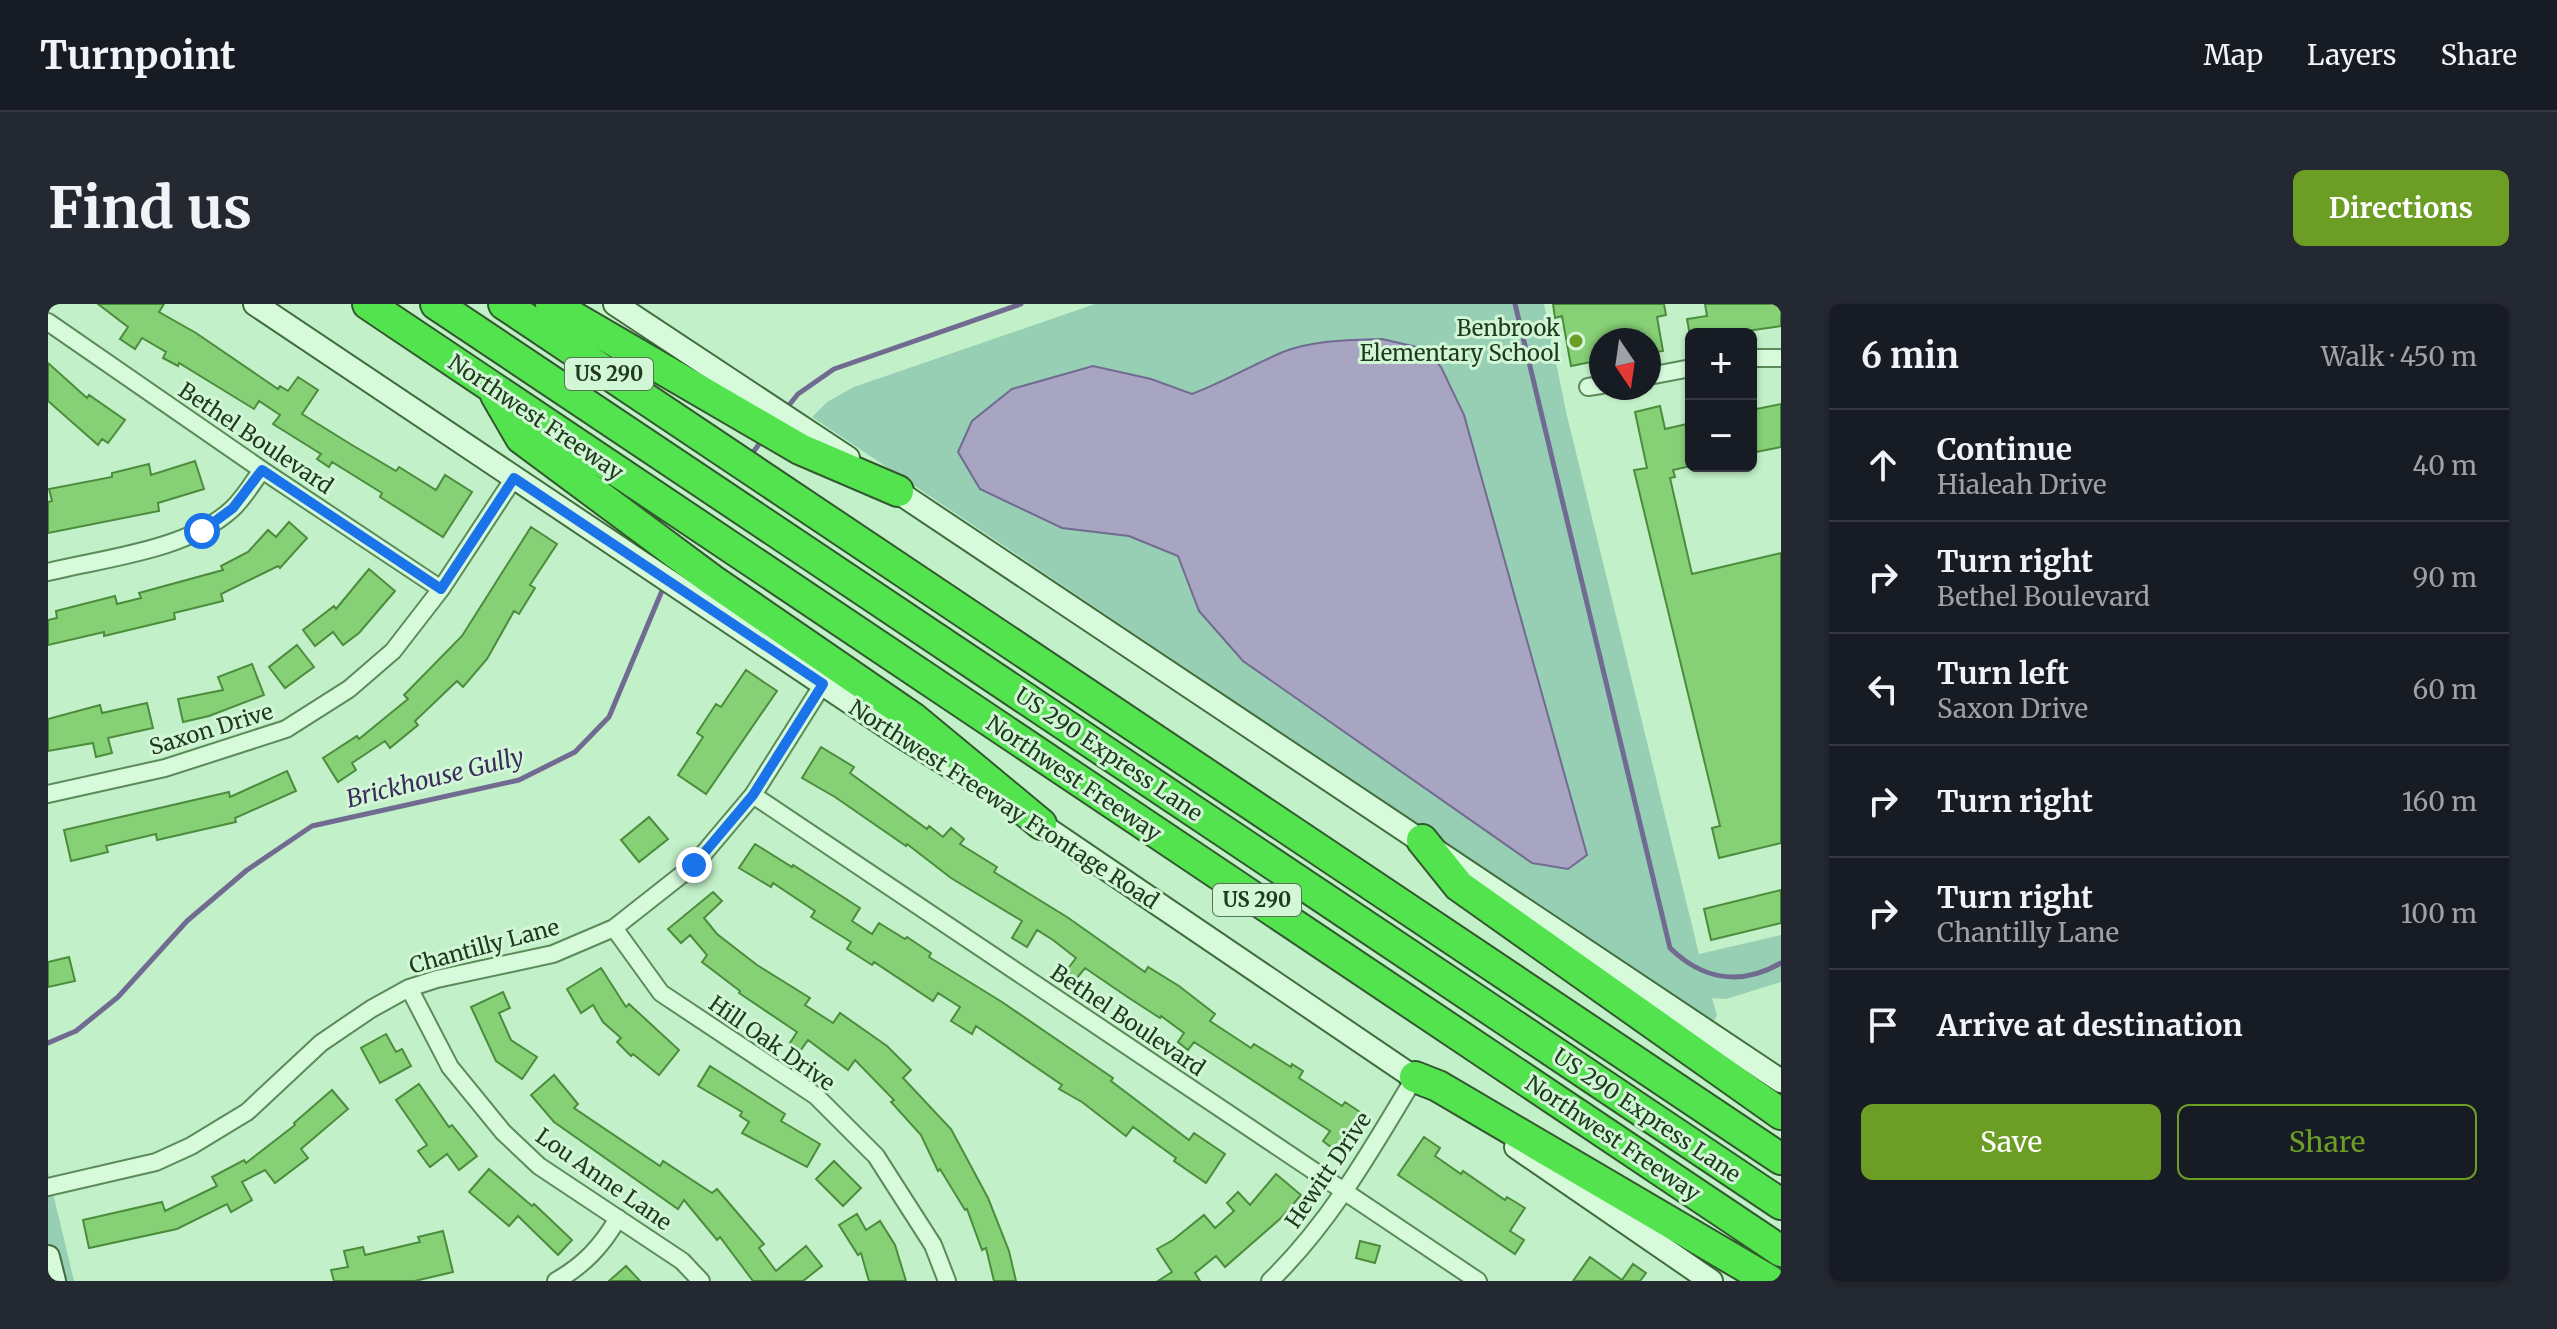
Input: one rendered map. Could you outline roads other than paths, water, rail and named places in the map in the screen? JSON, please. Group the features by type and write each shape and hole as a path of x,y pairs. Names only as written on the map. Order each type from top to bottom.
{"highway":[{"name":"Northwest Freeway","path":"368,304 1781,1251"},
{"name":"US 290 Express Lane","path":"436,304 1781,1204"},
{"name":"US 290","path":"504,304 1781,1159"},
{"path":"551,304 742,402 806,442 898,491"},
{"path":"493,389 521,438 644,548 913,718 1041,824"},
{"path":"1422,840 1459,886 1781,1114"},
{"path":"1415,1077 1438,1086 1770,1281"}],"main road":[{"path":"255,304 514,478 644,548"},
{"path":"628,308 742,402"},
{"path":"898,491 1781,1081"},
{"name":"Northwest Freeway Frontage Road","path":"706,590 823,684 1041,824 1711,1281"},
{"path":"48,1257 54,1281"}],"street":[{"name":"Bethel Boulevard","path":"48,322 441,589"},
{"path":"1757,358 1781,358"},
{"path":"1661,374 1685,369"},
{"path":"48,572 161,545 202,531 233,508 262,470"},
{"name":"Saxon Drive","path":"48,794 165,768 286,729 349,689 393,651 441,589 514,478"},
{"name":"Chantilly Lane","path":"48,1187 156,1162 191,1146 247,1112 321,1043 409,988 553,954 614,928 694,865 753,795 823,684"},
{"name":"Bethel Boulevard","path":"753,795 1478,1281"},
{"name":"Hill Oak Drive","path":"614,928 661,993 816,1096 876,1156 933,1245 947,1281"},
{"name":"Lou Anne Lane","path":"409,988 450,1067 503,1132 539,1166 682,1261 701,1281"},
{"name":"Hewitt Drive","path":"1270,1281 1296,1255 1344,1191 1415,1077"},
{"path":"556,1281 579,1268 605,1241 618,1218"}],"waterway":[{"name":"Brickhouse Gully","path":"785,410 798,394 834,369 1021,304"},
{"path":"1515,304 1670,948 1696,967 1723,976 1751,975 1781,963"},
{"name":"Brickhouse Gully","path":"749,458 762,440"},
{"name":"Brickhouse Gully","path":"48,1043 76,1031 118,997 187,921 247,870 312,826 519,780 575,752 609,717 664,586"}],"place":[{"name":"Benbrook Elementary School","path":"1576,341"}]}
